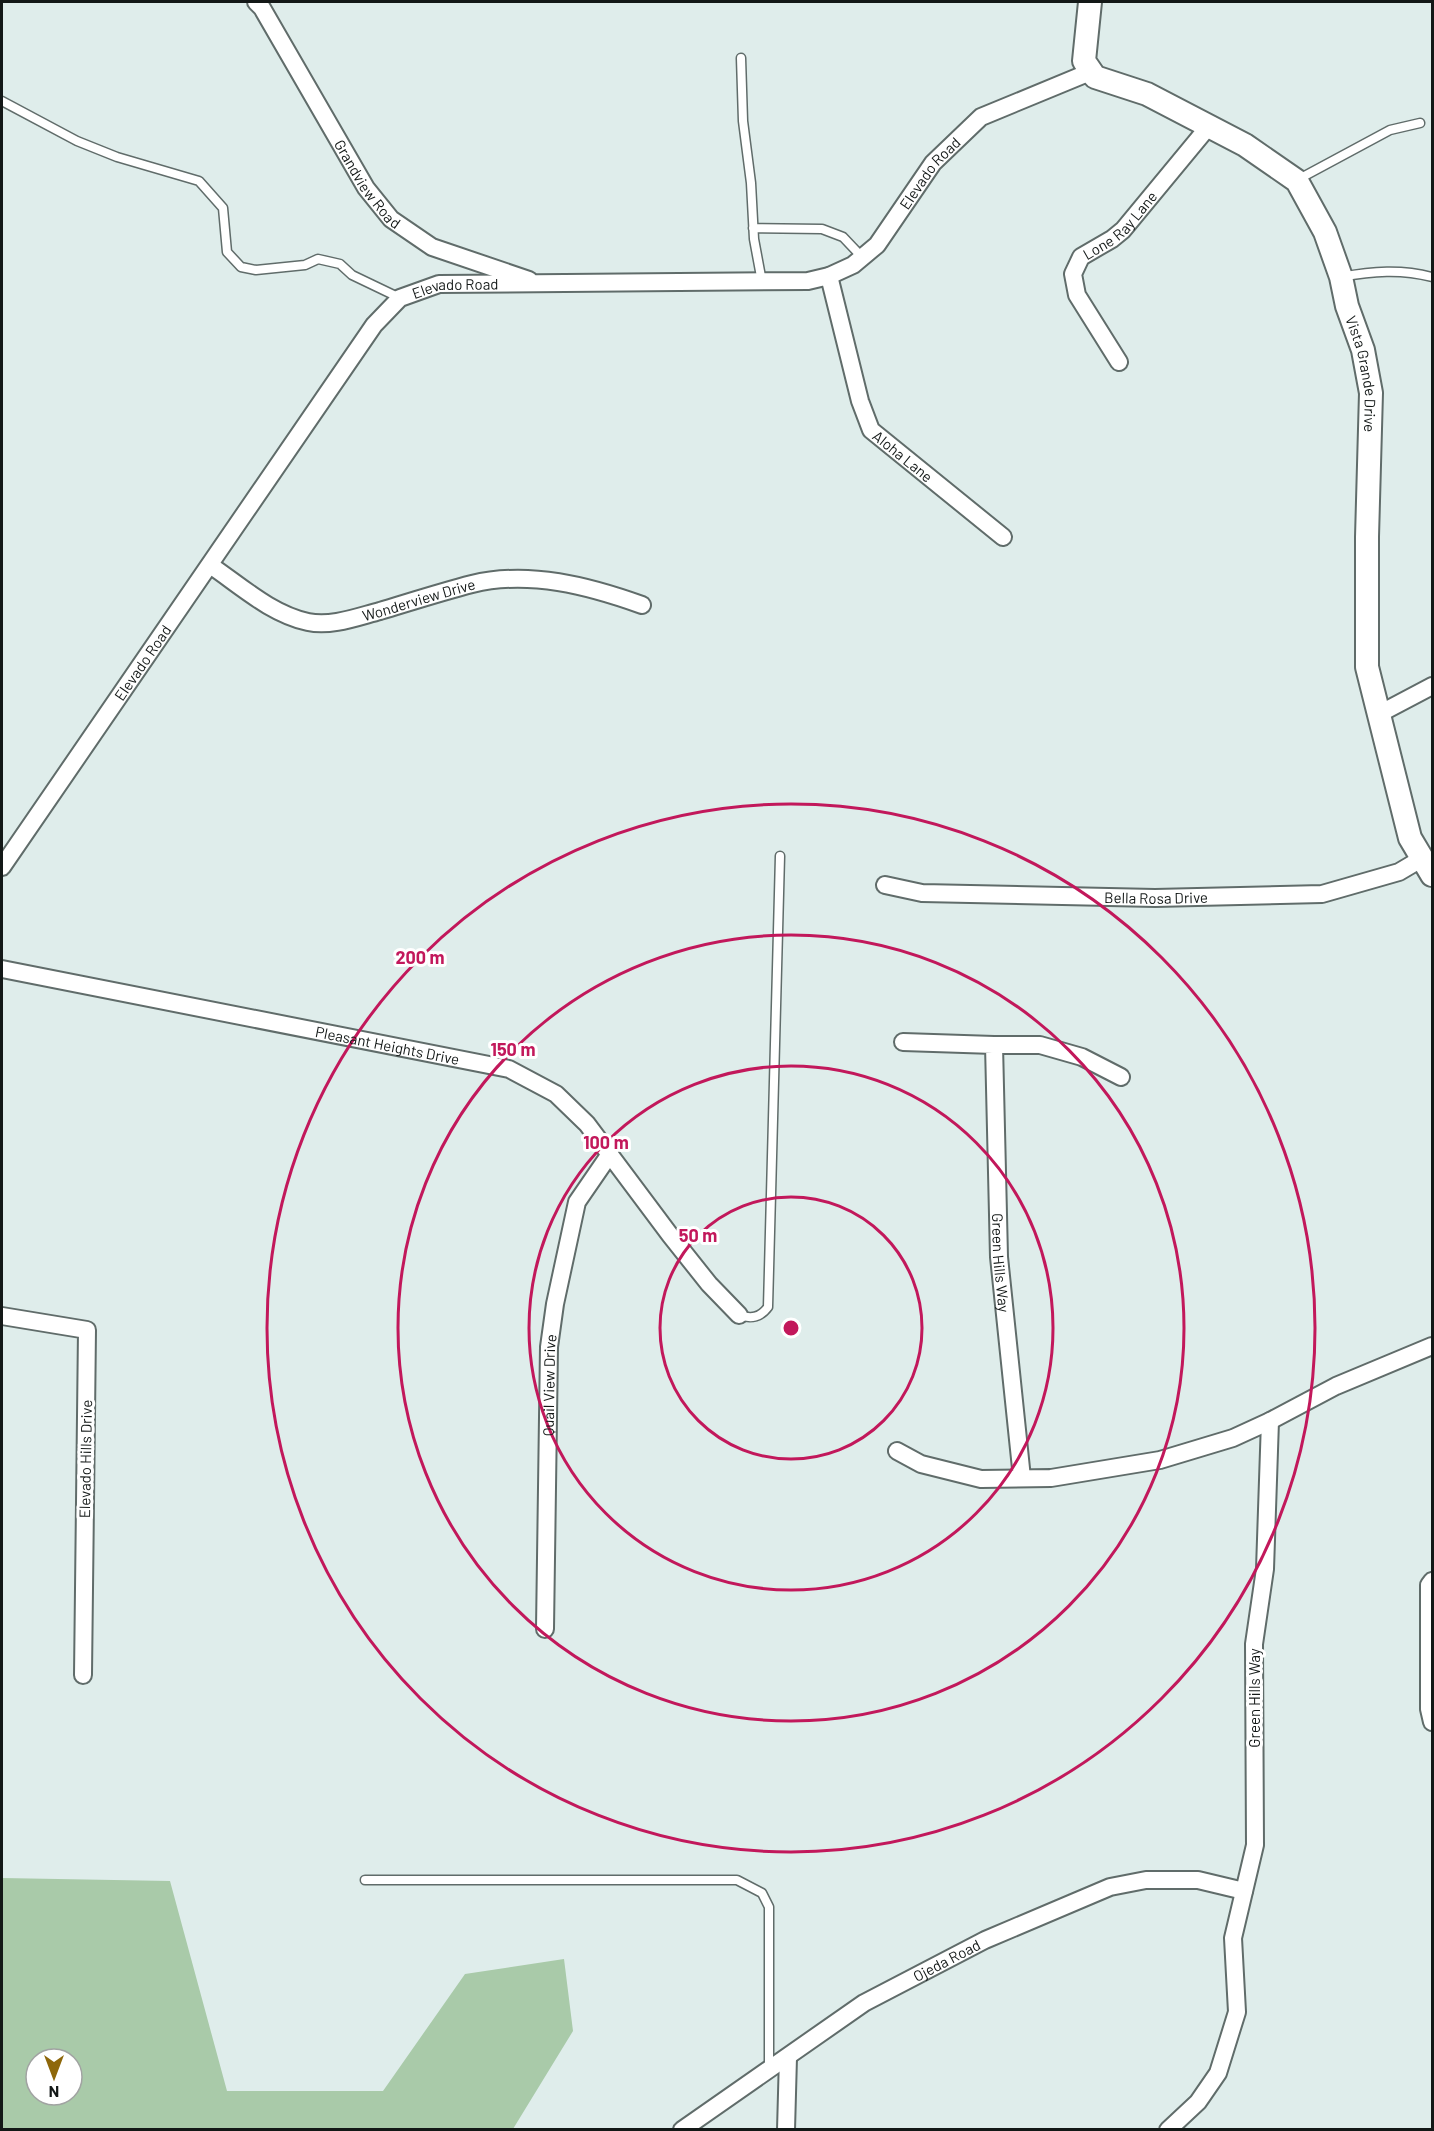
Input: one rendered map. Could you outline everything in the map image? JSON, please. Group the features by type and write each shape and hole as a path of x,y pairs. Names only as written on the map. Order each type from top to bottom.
{"street":[{"path":"1090,2 1084,62 1090,72"},
{"name":"Grandview Road","path":"264,4 366,188 391,219 432,247 542,284"},
{"name":"Vista Grande Drive","path":"1090,72 1095,77 1147,94 1245,146 1296,181 1325,232 1341,277 1347,306 1364,350 1371,393 1367,537 1367,667 1410,838 1427,867"},
{"name":"Elevado Road","path":"2,867 374,325 400,298 439,284 762,282 808,281 829,276 853,265 877,245 933,163 981,117 1090,72"},
{"name":"Lone Ray Lane","path":"1119,362 1077,296 1073,274 1081,257 1123,230 1209,126"},
{"name":"Aloha Lane","path":"829,276 860,401 872,430 1003,537"},
{"name":"Wonderview Drive","path":"210,565 281,614 310,623 340,622 474,584 510,578 562,583 609,593 642,605"},
{"path":"1379,714 1432,686"},
{"name":"Bella Rosa Drive","path":"885,885 933,894 1155,898 1322,894 1399,872 1427,867"},
{"name":"Pleasant Heights Drive","path":"2,969 509,1069 556,1094 587,1124 709,1284 739,1315"},
{"path":"903,1042 994,1046 1040,1045 1082,1057 1121,1077"},
{"name":"Green Hills Way","path":"994,1046 999,1257 1022,1478"},
{"name":"Quail View Drive","path":"545,1629 549,1347 555,1304 577,1202 610,1154"},
{"name":"Elevado Hills Drive","path":"2,1316 87,1330 83,1674"},
{"path":"897,1451 921,1464 981,1479 1050,1478 1160,1460 1233,1438 1336,1386 1432,1346"},
{"name":"Green Hills Way","path":"1168,2130 1198,2102 1218,2073 1237,2012 1233,1938 1256,1845 1254,1644 1265,1569 1270,1421"},
{"path":"1432,1581 1429,1585 1429,1709 1432,1722"},
{"name":"Ojeda Road","path":"682,2130 864,2003 985,1940 1110,1887 1146,1880 1198,1880 1244,1891"},
{"path":"786,2130 788,2057"}],"lane":[{"path":"741,58 743,121 753,228 762,282"},
{"path":"2,101 78,141 117,157 199,181 223,208 226,252 241,267 256,270 305,265 318,259 340,264 352,274 400,298"},
{"path":"1296,181 1390,129 1420,123"},
{"path":"753,228 822,229 843,237 862,257"},
{"path":"1341,277 1373,271 1410,271 1432,277"},
{"path":"739,1315 750,1319 763,1314 768,1307 780,856"},
{"path":"364,1880 737,1880 762,1893 769,1907 769,2070"}],"green space":[{"path":"2,1878 170,1881 227,2091 383,2091 465,1974 564,1959 573,2031 513,2129 2,2129"}]}
